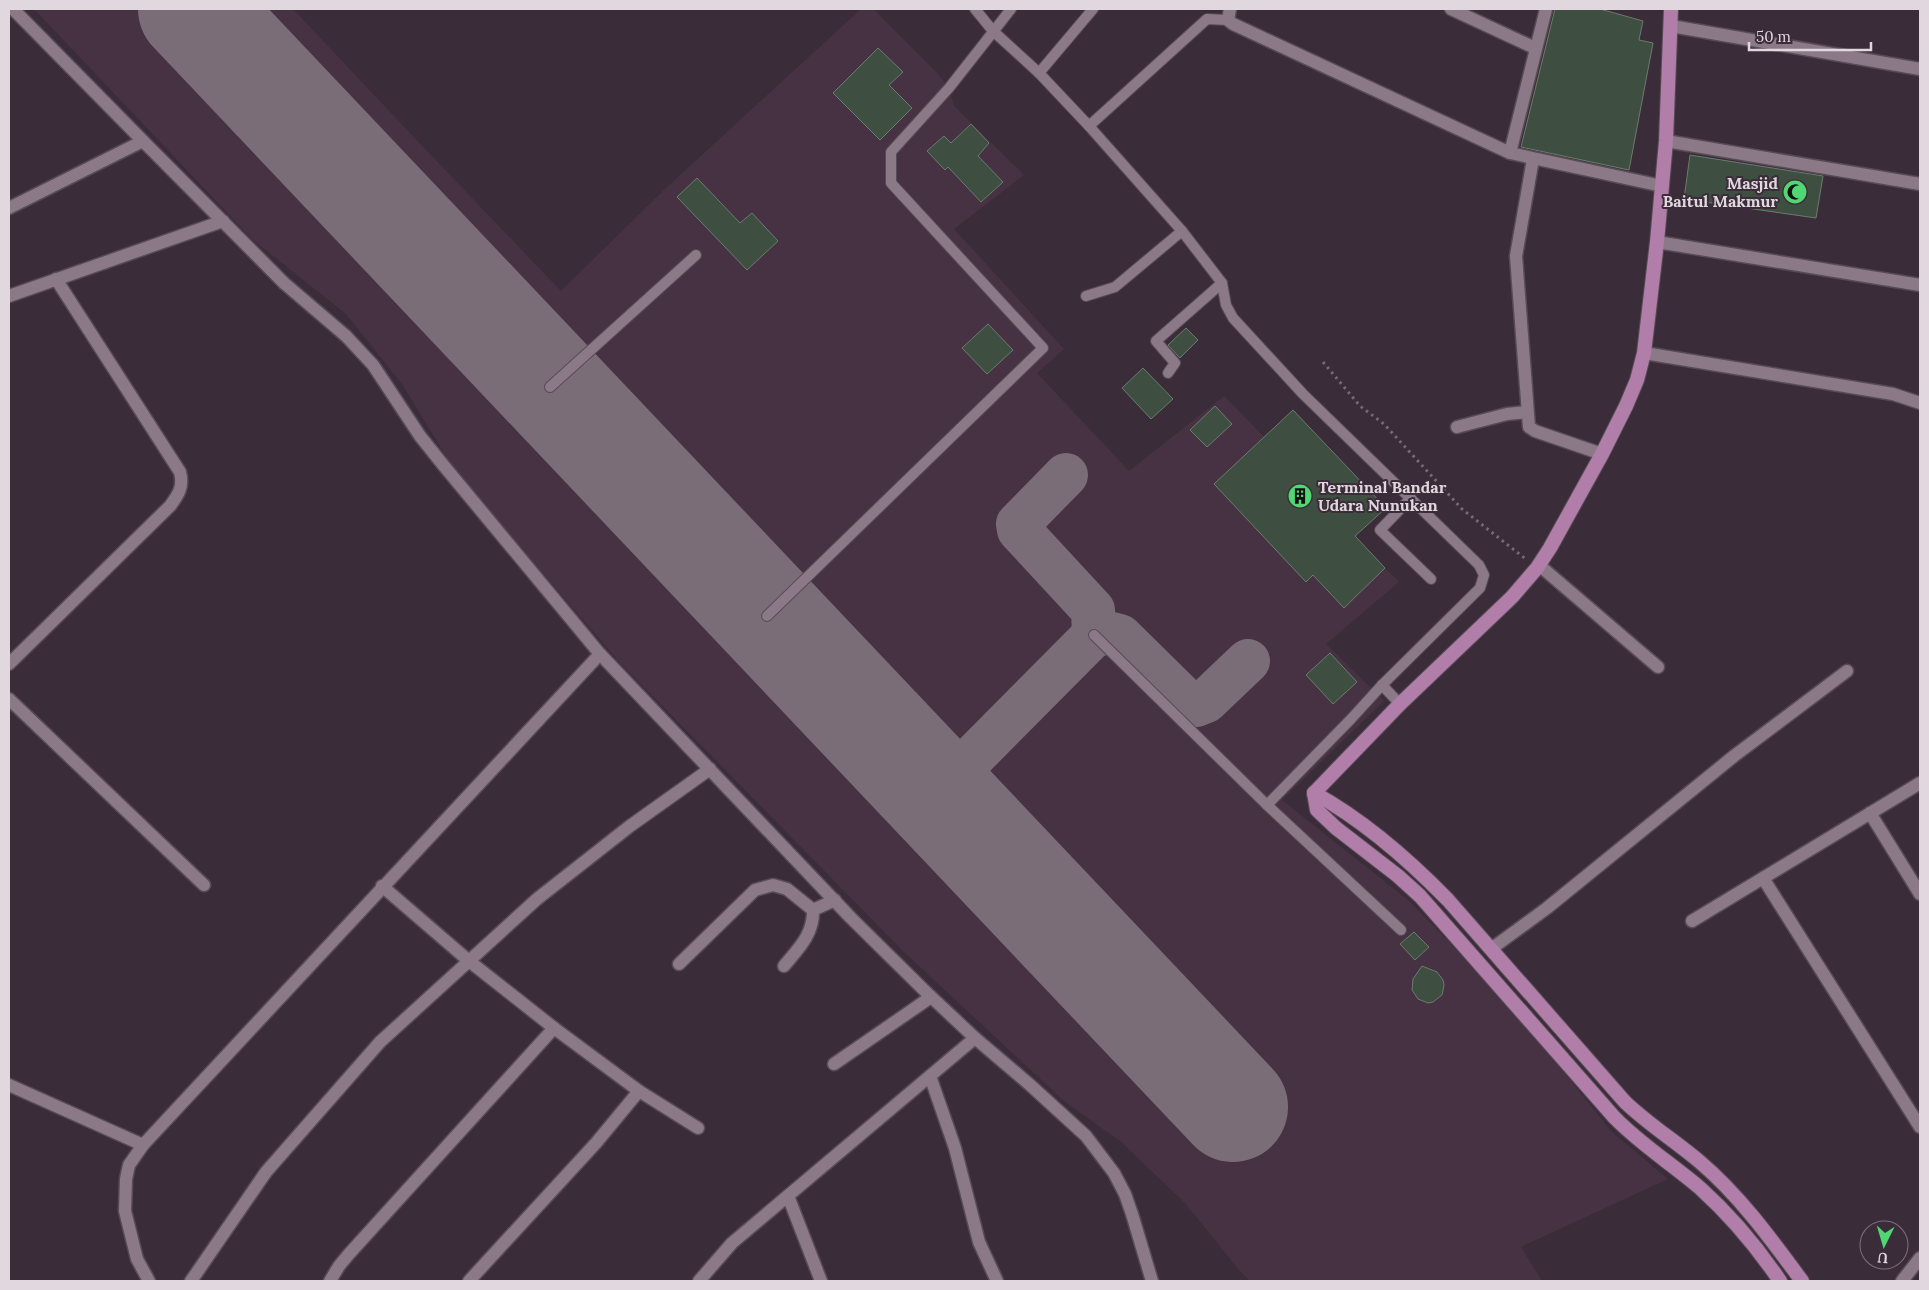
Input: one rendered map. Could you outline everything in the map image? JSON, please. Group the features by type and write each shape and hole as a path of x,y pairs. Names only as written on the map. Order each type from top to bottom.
{"highway":[{"path":"1314,793 1400,704 1512,597 1538,567 1602,454 1626,406 1637,380 1644,353 1657,242 1666,141 1671,9"},
{"path":"1314,793 1360,823 1431,883 1491,948 1625,1102 1655,1128 1700,1162 1734,1195 1773,1241 1802,1281"},
{"path":"1314,793 1317,810 1336,828 1398,876 1420,896 1614,1117 1639,1141 1712,1199 1743,1232 1780,1281"}],"street":[{"path":"13,9 284,282 346,336 373,365 420,436 600,654 834,900 931,997 1086,1136 1114,1173 1132,1214 1152,1281"},
{"path":"1451,9 1535,48"},
{"path":"1510,153 1546,9"},
{"path":"1229,14 1233,24 1510,153 1662,186"},
{"path":"1671,26 1920,69"},
{"path":"9,208 143,141"},
{"path":"1666,141 1920,184"},
{"path":"1533,159 1516,256 1529,427 1534,431 1602,454"},
{"path":"9,296 223,221"},
{"path":"1657,242 1920,285"},
{"path":"9,664 170,506 180,492 182,482 180,472 56,280"},
{"path":"1644,353 1893,394 1920,403"},
{"path":"1458,427 1507,414 1527,412"},
{"path":"1538,567 1658,667"},
{"path":"149,1281 137,1259 125,1211 126,1179 129,1165 143,1145 227,1057 382,886 600,654"},
{"path":"1491,948 1546,908 1734,756 1847,671"},
{"path":"9,699 204,885"},
{"path":"191,1281 266,1172 380,1042 537,899 630,826 710,769"},
{"path":"1692,921 1920,783"},
{"path":"1870,813 1920,894"},
{"path":"1763,878 1920,1127"},
{"path":"678,964 755,890 773,885 787,888 813,910 813,919 808,936 784,966"},
{"path":"382,886 468,961 554,1028 639,1091 698,1128"},
{"path":"813,910 834,900"},
{"path":"834,1064 931,997"},
{"path":"330,1281 349,1254 554,1028"},
{"path":"699,1281 732,1243 975,1038"},
{"path":"930,1076 955,1148 979,1242 997,1281"},
{"path":"9,1084 143,1145"},
{"path":"469,1281 585,1156 639,1091"},
{"path":"788,1196 821,1281"},
{"path":"1902,1281 1920,1258"}],"lane":[{"path":"975,9 993,31 1039,73 1089,126 1182,231 1222,283 1226,305 1233,318 1303,394 1479,565 1484,575 1480,588 1382,685 1267,804"},
{"path":"767,616 1042,348 891,184 892,152 949,88 1011,9"},
{"path":"1039,73 1093,9"},
{"path":"1089,126 1207,19 1229,14"},
{"path":"1086,296 1115,287 1182,231"},
{"path":"550,387 696,255"},
{"path":"1168,373 1175,363 1156,340 1222,283"},
{"path":"1411,498 1380,530 1431,579"},
{"path":"1094,635 1267,804 1401,930"},
{"path":"1382,685 1400,704"}],"path":[{"path":"1323,362 1360,406 1384,424 1462,509 1538,567"}],"shaded area":[{"path":"34,9 293,9 561,291 667,187 861,9 873,9 937,73 949,88 954,106 1024,175 954,229 1064,349 1037,373 1129,471 1224,396 1264,437 1293,410 1386,508 1355,537 1399,582 1326,644 1384,701 1282,800 1408,900 1505,999 1612,1132 1668,1179 1521,1247 1542,1281 1250,1281 1185,1203 1120,1141 1065,1102 904,952 621,664 455,471 402,384 346,314 253,240"}],"building":[{"path":"1555,9 1600,9 1643,21 1639,40 1653,43 1629,170 1521,147"},
{"path":"878,48 903,72 889,85 912,108 880,140 833,93"},
{"path":"971,124 989,143 978,156 1003,182 981,202 948,167 945,170 927,151 944,136 951,143"},
{"path":"1690,155 1823,176 1816,218 1684,199"},
{"path":"697,178 740,223 752,213 778,241 747,270 677,197"},
{"path":"988,324 1013,350 987,374 962,348"},
{"path":"1186,328 1198,340 1180,358 1168,345"},
{"path":"1143,368 1173,399 1151,419 1122,388"},
{"path":"1215,406 1232,424 1207,447 1190,430"},
{"name":"Terminal Bandar Udara Nunukan","path":"1293,410 1386,508 1355,536 1385,568 1344,608 1313,575 1306,582 1214,484"},
{"path":"1330,653 1357,682 1333,704 1306,675"},
{"path":"1414,932 1429,947 1415,960 1400,944"},
{"path":"1422,966 1437,972 1443,980 1442,995 1433,1002 1428,1003 1418,999 1412,990 1413,979"}],"taxiway":[{"path":"1066,475 1018,524 1019,530 1093,610 1094,635"},
{"path":"960,819 958,795 964,766 1094,635 1108,633 1120,636 1187,702 1196,705 1206,701 1248,661"},
{"path":"911,767 940,770 964,766"}],"runway":[{"path":"193,9 1233,1107"}],"place":[{"name":"Masjid Baitul Makmur","path":"1795,192"},
{"name":"Terminal Bandar Udara Nunukan","path":"1300,496"}]}
